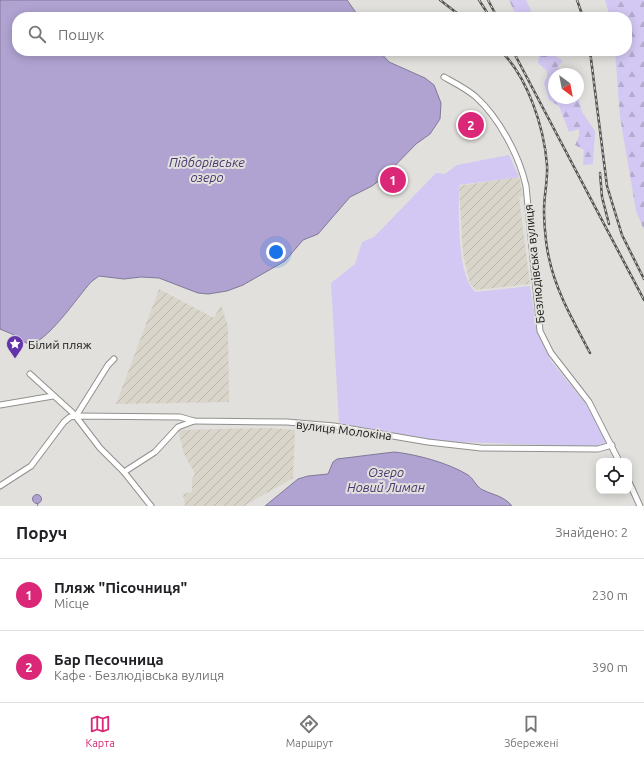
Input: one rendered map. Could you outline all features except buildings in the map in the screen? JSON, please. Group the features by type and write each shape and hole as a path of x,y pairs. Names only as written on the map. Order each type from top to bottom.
{"street":[{"name":"Безлюдівська вулиця","path":"444,77 471,93 482,103 507,140 520,163 526,186 540,331 551,353 589,402 618,458"},
{"path":"0,486 31,466 64,422 70,417 76,416 108,365 114,359"},
{"path":"30,374 76,416 81,426 103,452 124,472 151,506"},
{"path":"0,405 53,396"},
{"name":"вулиця Молокіна","path":"76,416 180,417 194,421 287,422 334,426 428,442 485,448 598,449 612,445"},
{"path":"124,472 155,452 178,427 194,421"},
{"path":"632,489 640,506"}],"shaded area":[{"path":"519,177 523,196 519,197 530,284 476,290 470,284 463,254 459,186"},
{"path":"159,289 214,318 221,305 228,326 229,402 116,404"},
{"path":"268,428 295,430 293,478 244,506 185,506 183,494 192,492 192,479 195,474 184,454 178,430"}],"green space":[{"path":"509,0 526,0 532,12 515,12"},
{"path":"605,0 644,0 644,230 636,211 620,117 615,56 632,56 632,12 609,12"},
{"path":"539,56 556,56 563,61 557,67 558,68 548,68 548,97 544,83 547,77 547,71 538,63"},
{"path":"556,104 580,104 582,112 595,131 593,164 583,165 584,150 575,145 579,136 579,129 569,132 559,106"},
{"path":"509,155 519,177 459,185 459,226 464,271 475,292 530,286 537,331 551,361 585,403 608,443 598,447 432,441 339,423 331,283 355,264 362,242 374,237 436,173 445,174 457,165"}],"water":[{"name":"Підборівське озеро","path":"0,0 347,0 355,12 12,12 12,56 384,56 389,62 425,78 434,85 441,103 440,119 430,134 416,144 384,177 372,186 350,197 318,234 303,240 285,261 243,285 227,291 208,294 198,293 159,278 141,277 124,279 99,276 91,282 52,329 35,342 28,344 12,334 0,329"},
{"name":"Озеро Новий Лиман","path":"394,452 432,460 460,471 468,475 481,489 502,498 512,506 265,506 298,479 308,476 328,474 333,462 337,459"},
{"path":"37,494 42,499 37,504 32,499"}],"railway":[{"path":"440,0 456,12"},
{"path":"479,0 487,12"},
{"path":"488,0 494,12"},
{"path":"577,0 581,12"},
{"path":"506,56 511,62 527,89 542,135 547,165 544,215 546,241 552,271 561,295 590,353"},
{"path":"516,56 644,300"},
{"path":"591,56 607,186 622,235 644,279"},
{"path":"600,173 602,197 609,224"}],"place":[{"name":"Бар Песочница","path":"471,125"},
{"name":"Пляж \"Пісочниця\"","path":"393,180"},
{"name":"Білий пляж","path":"15,359"}]}
